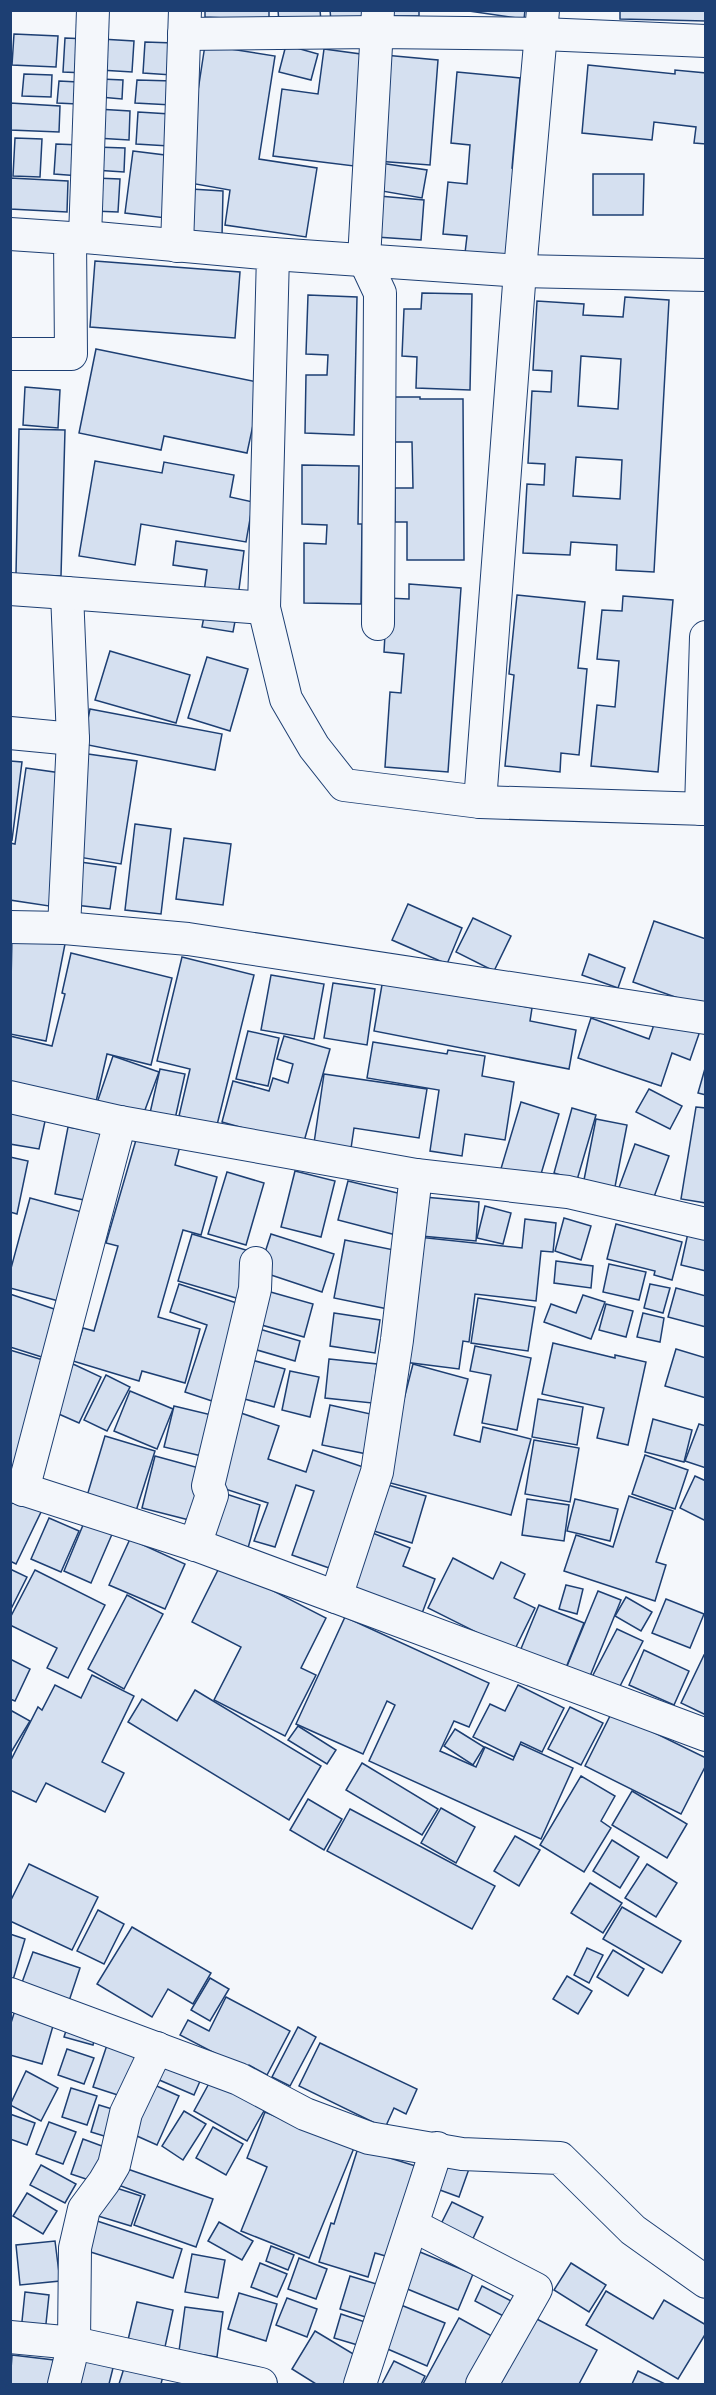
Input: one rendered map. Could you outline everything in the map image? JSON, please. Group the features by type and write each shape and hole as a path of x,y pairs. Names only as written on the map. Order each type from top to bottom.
{"street":[{"path":"10,354 71,354 93,10"},
{"path":"377,21 364,259 380,292 378,624"},
{"path":"177,246 184,22 542,22 705,41"},
{"path":"480,802 520,271 542,22"},
{"path":"10,234 520,271 705,274"},
{"path":"273,254 264,608 286,699 314,747 344,785 480,802 703,809 705,637"},
{"path":"10,589 264,608"},
{"path":"64,927 73,739 67,592"},
{"path":"10,733 73,739"},
{"path":"10,927 64,927 188,939 705,1018"},
{"path":"10,1097 120,1122 416,1175 568,1192 705,1224"},
{"path":"120,1122 17,1487 195,1545 705,1735"},
{"path":"336,1597 377,1472 397,1340 416,1175"},
{"path":"195,1545 212,1495 208,1486 255,1289 256,1263"},
{"path":"10,1994 239,2079 305,2114 369,2138 462,2154 560,2158 633,2230 705,2282"},
{"path":"64,2385 74,2343 75,2248 84,2209 114,2165 126,2113 157,2048"},
{"path":"360,2385 437,2148"},
{"path":"412,2225 536,2289 482,2385"},
{"path":"10,2337 74,2343 226,2381 261,2385"}],"building":[{"path":"205,10 269,10 269,20 205,17"},
{"path":"278,10 320,10 321,21 279,23"},
{"path":"330,10 369,10 369,20 331,21"},
{"path":"383,10 419,10 419,16 383,16"},
{"path":"462,10 525,10 524,19"},
{"path":"620,10 706,10 706,21 620,19"},
{"path":"14,34 58,36 56,67 12,65"},
{"path":"65,38 88,39 86,73 63,72"},
{"path":"101,39 134,41 132,72 100,70"},
{"path":"145,42 174,43 172,75 143,73"},
{"path":"205,45 275,56 259,159 317,168 306,237 225,225 230,190 184,182"},
{"path":"286,45 318,54 311,80 279,72"},
{"path":"324,49 368,55 354,166 273,156 282,89 318,94"},
{"path":"384,55 438,60 430,165 376,161"},
{"path":"588,65 675,74 675,70 706,73 706,144 694,143 696,127 654,122 652,140 582,133"},
{"path":"457,72 520,78 512,168 519,169 512,258 465,253 467,236 443,234 448,182 467,184 470,145 451,143"},
{"path":"24,74 52,75 51,97 22,96"},
{"path":"101,79 123,80 122,99 100,97"},
{"path":"137,80 173,81 172,105 135,103"},
{"path":"59,81 78,82 77,104 57,103"},
{"path":"10,103 60,106 59,132 10,130"},
{"path":"97,109 130,111 129,140 96,138"},
{"path":"138,112 170,114 169,146 136,144"},
{"path":"15,138 42,139 40,177 13,176"},
{"path":"56,144 81,145 80,176 54,174"},
{"path":"95,147 125,148 124,172 94,170"},
{"path":"133,151 173,156 166,218 125,213"},
{"path":"380,163 427,170 422,198 376,190"},
{"path":"593,174 644,174 643,215 593,215"},
{"path":"10,178 68,181 67,212 10,209"},
{"path":"95,178 120,179 118,212 93,211"},
{"path":"191,189 223,191 222,237 190,236"},
{"path":"379,196 424,200 421,240 376,237"},
{"path":"95,261 240,272 235,338 90,327"},
{"path":"422,293 472,294 470,390 416,388 417,357 402,356 404,309 421,309"},
{"path":"308,295 357,297 354,435 305,433 306,375 327,375 328,355 306,354"},
{"path":"625,297 669,300 654,572 616,570 617,545 571,542 570,555 523,553 527,484 544,485 545,464 528,463 532,391 551,392 552,371 533,370 537,301 584,304 583,315 623,317","holes":["581,356 621,359 618,409 578,406","576,457 622,460 620,499 573,496"]},
{"path":"96,349 262,383 247,453 164,436 161,450 79,433"},
{"path":"25,387 60,390 58,428 23,425"},
{"path":"394,397 463,399 464,560 407,560 407,522 395,522 395,488 413,488 412,442 395,442"},
{"path":"19,429 65,430 61,576 16,574"},
{"path":"95,461 162,473 164,462 234,475 230,497 253,502 246,542 141,524 135,565 79,556"},
{"path":"302,465 359,466 358,524 362,524 361,604 304,603 304,543 326,544 327,525 302,524"},
{"path":"176,541 244,551 238,597 204,592 207,570 173,565"},
{"path":"409,584 461,588 448,772 385,767 390,692 401,693 404,654 384,652 387,598 409,599"},
{"path":"517,595 585,602 578,668 587,669 579,755 561,753 560,772 505,766 514,675 509,674"},
{"path":"623,596 673,600 658,772 591,766 597,705 615,707 619,661 597,659 602,610 622,611"},
{"path":"205,611 236,616 233,632 202,627"},
{"path":"110,651 190,675 176,723 95,700"},
{"path":"207,657 248,669 230,731 188,718"},
{"path":"90,709 222,734 215,770 83,744"},
{"path":"88,754 137,761 121,864 72,856"},
{"path":"10,761 22,762 12,840 10,839"},
{"path":"26,768 68,774 49,906 10,900 10,843 15,844"},
{"path":"135,824 171,829 161,914 125,910"},
{"path":"184,838 231,844 223,905 176,899"},
{"path":"80,862 116,867 110,909 75,905"},
{"path":"408,904 462,928 447,964 392,940"},
{"path":"473,918 511,936 494,971 456,952"},
{"path":"654,921 706,939 706,1008 633,982"},
{"path":"12,934 65,944 46,1041 10,1034"},
{"path":"71,953 172,978 151,1065 107,1054 95,1106 10,1085 10,1036 52,1046 65,994 62,993"},
{"path":"589,954 625,968 618,988 582,975"},
{"path":"182,957 254,975 217,1125 179,1116 190,1069 157,1061"},
{"path":"271,975 324,984 314,1039 261,1030"},
{"path":"383,979 532,1008 530,1021 576,1030 569,1069 374,1031"},
{"path":"333,983 375,989 367,1045 324,1038"},
{"path":"657,1016 700,1031 690,1060 672,1053 661,1086 578,1058 591,1018 649,1039"},
{"path":"248,1031 279,1038 268,1086 236,1079"},
{"path":"284,1036 330,1049 303,1145 222,1122 233,1081 269,1091 273,1078 288,1083 293,1064 277,1059"},
{"path":"373,1042 447,1054 448,1050 485,1056 482,1076 514,1082 505,1140 465,1134 462,1156 430,1151 439,1090 367,1078"},
{"path":"113,1056 159,1072 142,1118 97,1103"},
{"path":"706,1065 706,1095 698,1093"},
{"path":"160,1069 185,1074 175,1119 150,1113"},
{"path":"324,1074 427,1089 419,1138 354,1128 350,1155 313,1150"},
{"path":"649,1089 682,1106 670,1129 636,1112"},
{"path":"521,1102 559,1114 538,1184 500,1172"},
{"path":"10,1104 47,1112 39,1149 10,1144"},
{"path":"696,1107 706,1108 706,1203 681,1199"},
{"path":"572,1108 596,1115 577,1180 554,1173"},
{"path":"596,1119 627,1125 613,1197 582,1190"},
{"path":"68,1127 102,1133 89,1201 55,1194"},
{"path":"138,1133 180,1146 175,1165 217,1177 201,1235 183,1230 158,1317 200,1329 185,1383 142,1371 139,1381 73,1361 83,1328 94,1331 118,1246 106,1243"},
{"path":"635,1144 669,1156 651,1205 617,1193"},
{"path":"10,1157 28,1161 17,1214 10,1212"},
{"path":"295,1171 335,1181 321,1237 281,1227"},
{"path":"227,1172 264,1183 246,1245 208,1234"},
{"path":"348,1181 406,1195 396,1235 338,1220"},
{"path":"424,1197 479,1202 476,1241 421,1236"},
{"path":"30,1198 89,1214 66,1303 10,1288 10,1272"},
{"path":"485,1206 511,1213 503,1244 477,1238"},
{"path":"564,1218 591,1226 581,1260 555,1251"},
{"path":"525,1219 556,1223 553,1252 541,1251 536,1301 475,1294 469,1342 463,1341 459,1369 404,1362 418,1237 522,1248"},
{"path":"616,1224 682,1242 672,1280 654,1275 655,1271 607,1259"},
{"path":"688,1233 706,1237 706,1271 681,1265"},
{"path":"192,1234 256,1253 243,1300 178,1281"},
{"path":"271,1234 334,1254 322,1292 259,1271"},
{"path":"345,1240 399,1251 388,1309 334,1298"},
{"path":"556,1261 593,1266 591,1288 554,1283"},
{"path":"609,1264 646,1272 639,1300 603,1292"},
{"path":"179,1284 249,1307 218,1403 185,1392 207,1325 170,1312"},
{"path":"650,1284 670,1288 663,1313 644,1308"},
{"path":"676,1288 706,1296 706,1327 668,1317"},
{"path":"260,1289 313,1304 304,1337 251,1322"},
{"path":"10,1294 60,1311 45,1358 10,1347"},
{"path":"583,1295 605,1302 591,1339 544,1322 551,1304 576,1313"},
{"path":"478,1298 535,1307 528,1351 471,1343"},
{"path":"606,1304 633,1311 626,1337 599,1330"},
{"path":"334,1313 380,1320 375,1353 330,1346"},
{"path":"643,1313 664,1318 660,1342 637,1337"},
{"path":"256,1328 300,1341 295,1361 250,1348"},
{"path":"553,1343 615,1358 615,1355 646,1362 628,1445 597,1438 604,1408 542,1394"},
{"path":"475,1346 531,1358 517,1430 482,1423 491,1375 470,1371"},
{"path":"676,1349 706,1358 706,1398 665,1386"},
{"path":"10,1350 53,1363 18,1476 10,1474"},
{"path":"248,1359 285,1369 274,1407 237,1397"},
{"path":"329,1359 377,1364 372,1403 325,1398"},
{"path":"73,1364 101,1377 79,1423 52,1411"},
{"path":"413,1364 468,1379 454,1435 480,1442 483,1427 531,1439 511,1515 383,1481"},
{"path":"290,1371 319,1377 310,1417 282,1410"},
{"path":"106,1375 130,1387 107,1431 84,1420"},
{"path":"130,1391 173,1409 157,1449 114,1431"},
{"path":"538,1399 583,1407 577,1445 532,1437"},
{"path":"330,1405 375,1415 367,1454 322,1445"},
{"path":"174,1406 220,1417 210,1458 164,1447"},
{"path":"235,1411 279,1426 268,1459 306,1472 313,1450 366,1468 332,1569 292,1555 314,1491 296,1485 275,1547 254,1541 268,1503 210,1484"},
{"path":"653,1419 692,1430 684,1462 645,1452"},
{"path":"699,1424 706,1426 706,1468 685,1461"},
{"path":"105,1436 155,1451 136,1511 87,1496"},
{"path":"534,1440 579,1448 570,1502 525,1494"},
{"path":"645,1455 688,1470 675,1509 632,1494"},
{"path":"155,1456 210,1471 197,1522 142,1508"},
{"path":"695,1476 706,1481 706,1521 680,1508"},
{"path":"388,1485 426,1496 412,1543 374,1531"},
{"path":"223,1493 260,1505 248,1548 210,1536"},
{"path":"629,1496 673,1511 656,1562 666,1565 655,1601 564,1571 576,1535 613,1547"},
{"path":"15,1497 42,1510 16,1564 10,1561 10,1507"},
{"path":"527,1499 569,1505 564,1541 522,1535"},
{"path":"575,1499 618,1509 610,1541 567,1531"},
{"path":"88,1513 116,1525 91,1583 64,1571"},
{"path":"49,1518 79,1531 61,1572 31,1559"},
{"path":"370,1532 410,1548 403,1566 435,1579 421,1616 348,1589"},
{"path":"130,1539 185,1564 165,1609 109,1585"},
{"path":"453,1558 493,1579 501,1562 525,1574 514,1598 535,1608 514,1651 428,1608"},
{"path":"221,1564 326,1618 301,1668 316,1675 285,1736 214,1700 241,1647 192,1622"},
{"path":"10,1569 27,1577 10,1611"},
{"path":"35,1570 105,1605 68,1678 47,1668 57,1648 10,1625 10,1618"},
{"path":"566,1585 583,1589 577,1614 559,1609"},
{"path":"598,1591 621,1600 588,1681 565,1671"},
{"path":"127,1595 163,1614 124,1689 88,1669"},
{"path":"626,1597 652,1612 641,1631 615,1616"},
{"path":"666,1599 704,1614 690,1648 652,1633"},
{"path":"539,1605 584,1623 563,1675 518,1656"},
{"path":"345,1617 489,1683 469,1727 454,1721 440,1751 476,1767 485,1747 513,1760 520,1744 573,1768 541,1839 369,1761 395,1705 387,1701 363,1754 296,1724"},
{"path":"617,1629 643,1641 618,1690 592,1677"},
{"path":"644,1650 689,1671 674,1705 629,1685"},
{"path":"704,1655 706,1656 706,1715 681,1703"},
{"path":"10,1659 30,1669 15,1701 10,1699"},
{"path":"92,1675 134,1696 102,1762 124,1773 105,1812 46,1783 36,1802 10,1790 10,1762 38,1707 42,1710 55,1685 81,1698"},
{"path":"518,1685 564,1708 542,1752 521,1742 514,1757 473,1737 490,1704 505,1711"},
{"path":"195,1690 321,1766 289,1820 128,1722 142,1699 177,1721"},
{"path":"570,1707 603,1723 581,1765 548,1749"},
{"path":"12,1711 30,1721 10,1754 10,1714"},
{"path":"612,1712 706,1758 706,1765 681,1814 585,1766"},
{"path":"298,1726 336,1750 327,1764 288,1740"},
{"path":"455,1729 484,1747 473,1765 444,1746"},
{"path":"362,1763 438,1809 422,1835 346,1790"},
{"path":"581,1776 615,1796 601,1821 611,1828 584,1872 540,1845"},
{"path":"632,1791 687,1824 667,1858 612,1825"},
{"path":"308,1799 342,1819 324,1850 290,1830"},
{"path":"441,1808 475,1827 456,1863 421,1843"},
{"path":"350,1809 495,1886 472,1929 327,1851"},
{"path":"515,1836 540,1850 519,1886 494,1871"},
{"path":"612,1840 639,1857 620,1888 593,1871"},
{"path":"29,1864 98,1897 72,1950 10,1921 10,1902"},
{"path":"647,1864 677,1883 656,1917 625,1898"},
{"path":"590,1883 622,1903 603,1933 571,1913"},
{"path":"622,1907 681,1941 662,1973 603,1939"},
{"path":"98,1910 124,1924 104,1964 77,1951"},
{"path":"132,1927 211,1973 193,2004 168,1989 152,2017 97,1984"},
{"path":"10,1934 25,1939 13,1980 10,1980"},
{"path":"587,1948 603,1955 589,1983 574,1975"},
{"path":"613,1950 644,1969 628,1996 597,1977"},
{"path":"33,1952 80,1968 68,2004 20,1988"},
{"path":"567,1976 592,1991 578,2014 553,1999"},
{"path":"210,1978 229,1989 210,2021 191,2010"},
{"path":"226,1997 290,2031 267,2075 249,2065 247,2070 180,2035 188,2020 209,2031"},
{"path":"16,2007 55,2019 42,2064 10,2055 10,2026"},
{"path":"69,2021 97,2029 93,2045 64,2037"},
{"path":"298,2027 316,2037 290,2086 272,2077"},
{"path":"109,2039 143,2050 127,2098 93,2087"},
{"path":"320,2043 417,2089 406,2114 394,2108 385,2128 299,2086"},
{"path":"67,2049 94,2058 84,2084 58,2075"},
{"path":"167,2056 204,2072 194,2095 157,2079"},
{"path":"26,2071 58,2088 41,2121 10,2105"},
{"path":"212,2078 265,2109 247,2141 194,2111"},
{"path":"150,2083 179,2096 157,2145 128,2132"},
{"path":"71,2088 97,2096 87,2125 62,2117"},
{"path":"99,2105 122,2112 114,2139 91,2132"},
{"path":"184,2111 206,2124 183,2160 162,2146"},
{"path":"265,2112 354,2148 309,2258 241,2231 267,2167 247,2158"},
{"path":"10,2114 35,2123 27,2145 10,2139"},
{"path":"49,2122 76,2132 63,2164 36,2154"},
{"path":"213,2127 243,2144 226,2175 196,2158"},
{"path":"83,2139 110,2149 98,2183 71,2174"},
{"path":"358,2148 425,2169 396,2259 375,2253 368,2277 319,2262 331,2223 334,2224"},
{"path":"441,2155 470,2166 459,2197 429,2186"},
{"path":"41,2165 76,2184 65,2203 30,2185"},
{"path":"119,2166 213,2199 196,2247 134,2225 145,2195 113,2183"},
{"path":"107,2185 141,2196 131,2226 98,2216"},
{"path":"27,2193 57,2211 43,2234 13,2216"},
{"path":"452,2202 483,2217 469,2247 437,2232"},
{"path":"91,2219 182,2249 173,2278 81,2249"},
{"path":"219,2222 253,2241 242,2260 208,2241"},
{"path":"55,2241 60,2281 20,2285 16,2245"},
{"path":"271,2246 294,2255 288,2270 266,2261"},
{"path":"420,2252 473,2274 458,2310 405,2288"},
{"path":"192,2254 225,2260 218,2298 185,2292"},
{"path":"299,2258 327,2269 316,2299 288,2289"},
{"path":"260,2263 287,2274 277,2297 251,2287"},
{"path":"571,2263 606,2285 589,2312 554,2290"},
{"path":"350,2276 383,2286 372,2319 340,2309"},
{"path":"482,2286 515,2303 507,2318 475,2301"},
{"path":"606,2291 653,2319 664,2300 706,2325 706,2333 678,2379 586,2325"},
{"path":"25,2292 49,2295 45,2333 21,2331"},
{"path":"239,2293 277,2304 266,2341 228,2329"},
{"path":"287,2298 317,2309 307,2337 276,2325"},
{"path":"137,2302 173,2310 165,2347 128,2340"},
{"path":"401,2305 445,2323 427,2366 383,2347"},
{"path":"185,2307 223,2312 217,2357 179,2351"},
{"path":"341,2314 368,2323 361,2346 334,2338"},
{"path":"529,2315 597,2350 579,2384 493,2384"},
{"path":"459,2318 501,2341 478,2384 423,2384"},
{"path":"315,2331 360,2358 344,2384 316,2384 292,2369"},
{"path":"12,2355 54,2360 51,2384 10,2384"},
{"path":"81,2355 114,2364 109,2384 74,2384"},
{"path":"394,2361 425,2376 421,2384 382,2384"},
{"path":"125,2365 163,2376 161,2384 119,2384"},
{"path":"638,2371 665,2384 632,2384"}]}
